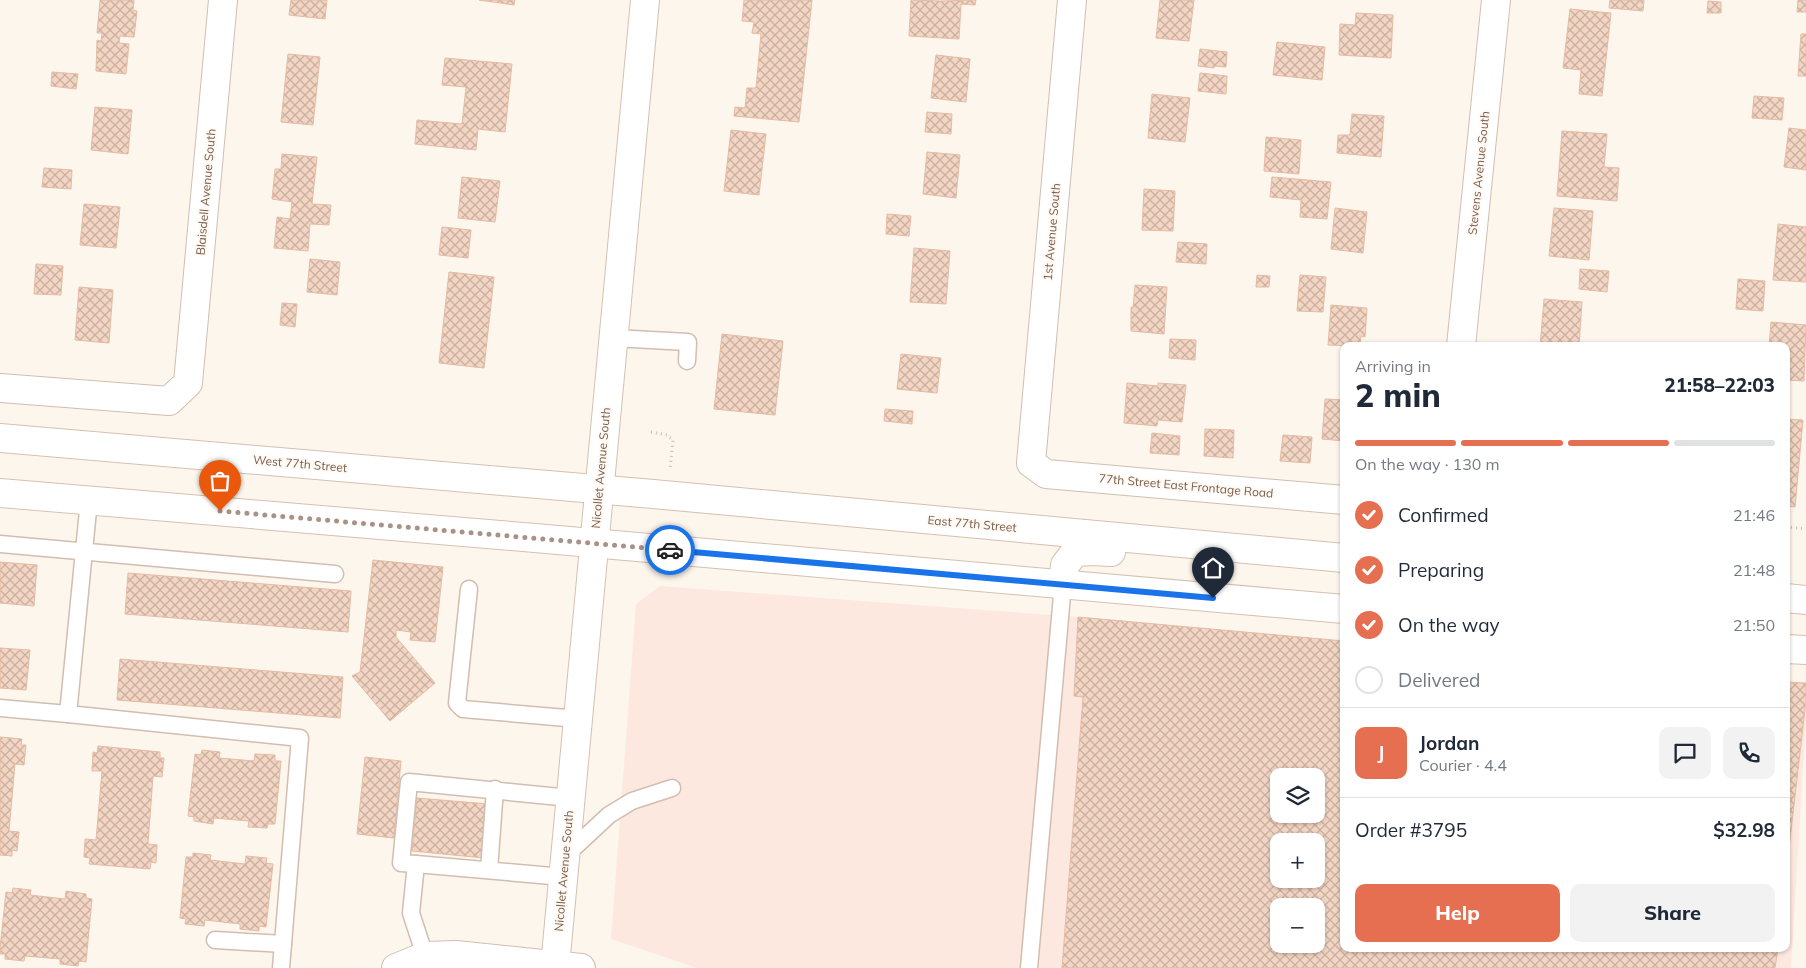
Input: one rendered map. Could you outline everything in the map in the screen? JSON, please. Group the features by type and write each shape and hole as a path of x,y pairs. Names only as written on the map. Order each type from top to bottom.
{"street":[{"name":"Blaisdell Avenue South","path":"0,388 168,400 188,383 223,0"},
{"name":"Nicollet Avenue South","path":"568,967 564,867 645,0"},
{"name":"1st Avenue South","path":"1031,463 1072,0"},
{"name":"Stevens Avenue South","path":"1461,342 1496,0"},
{"name":"West 77th Street","path":"0,438 599,490"},
{"name":"77th Street East Frontage Road","path":"1031,463 1046,474 1340,500"},
{"name":"East 77th Street","path":"599,490 1340,558"},
{"path":"0,493 1340,609"},
{"path":"1063,584 1065,565 1076,552 1092,551 1340,572"},
{"path":"1790,598 1806,600"},
{"path":"1790,649 1806,650"},
{"path":"396,968 425,956 456,955 568,967"}],"lane":[{"path":"614,338 688,342 688,361"},
{"path":"68,714 89,500"},
{"path":"0,544 335,574"},
{"path":"1029,968 1063,584"},
{"path":"469,589 457,703 463,709 578,719"},
{"path":"0,708 300,738 280,968"},
{"path":"570,798 495,789 409,782 401,863 489,870 564,867 609,815 632,801 672,788"},
{"path":"489,870 495,789"},
{"path":"416,864 412,913 425,956"},
{"path":"214,940 283,944"}],"path":[{"path":"651,432 667,435 673,440 669,472"},
{"path":"1790,527 1806,529"}],"shaded area":[{"path":"660,586 1078,617 1340,641 1340,952 1790,952 1790,682 1806,683 1806,717 1791,968 697,968 611,939 636,604"}],"building":[{"path":"100,0 134,0 133,10 137,11 134,37 120,36 119,43 129,44 126,74 96,71 97,40 101,41 102,33 97,33"},
{"path":"291,0 327,0 325,19 289,15"},
{"path":"479,0 515,0 514,5"},
{"path":"744,0 812,0 799,122 734,116 735,107 745,108 747,88 756,88 761,34 752,33 754,22 742,21"},
{"path":"911,0 976,0 975,5 961,4 959,39 909,36"},
{"path":"1160,0 1194,0 1189,41 1156,38"},
{"path":"1610,0 1644,0 1643,11 1609,8"},
{"path":"1798,0 1806,0 1806,12 1797,12"},
{"path":"1708,1 1721,2 1721,13 1707,13"},
{"path":"1570,9 1611,13 1602,96 1579,94 1581,70 1563,68"},
{"path":"1356,13 1393,15 1391,58 1339,55 1340,24 1355,25"},
{"path":"1801,34 1806,34 1806,76 1798,76"},
{"path":"1277,42 1325,47 1322,80 1273,75"},
{"path":"1200,49 1227,52 1226,67 1198,66"},
{"path":"288,54 320,57 313,125 281,122"},
{"path":"936,55 970,59 966,102 931,98"},
{"path":"445,58 512,64 505,132 478,129 476,150 415,144 417,120 462,124 466,87 442,85"},
{"path":"52,72 78,74 76,89 51,86"},
{"path":"1200,73 1227,76 1226,94 1198,91"},
{"path":"1152,94 1190,98 1185,142 1148,138"},
{"path":"1754,96 1784,98 1782,120 1752,118"},
{"path":"95,107 132,110 128,154 91,150"},
{"path":"927,112 952,114 951,134 925,132"},
{"path":"1352,114 1384,116 1381,157 1337,153 1338,135 1350,135"},
{"path":"1789,128 1806,130 1806,170 1784,167"},
{"path":"731,130 766,134 759,195 724,191"},
{"path":"1562,131 1607,134 1604,167 1619,168 1617,201 1557,196"},
{"path":"1266,137 1301,140 1299,174 1264,171"},
{"path":"927,152 960,155 956,198 923,194"},
{"path":"282,154 317,157 312,204 331,205 329,225 310,224 308,251 274,248 277,217 290,219 292,202 272,199 275,169 281,169"},
{"path":"44,168 72,170 71,189 42,187"},
{"path":"462,177 500,181 495,222 458,218"},
{"path":"1272,177 1331,182 1327,219 1300,217 1301,200 1270,197"},
{"path":"1144,189 1175,191 1173,231 1142,230"},
{"path":"84,204 120,207 116,248 80,245"},
{"path":"1335,208 1367,212 1363,253 1331,249"},
{"path":"1554,208 1593,211 1589,260 1549,256"},
{"path":"887,214 911,216 909,236 886,234"},
{"path":"1778,224 1806,227 1806,282 1773,280"},
{"path":"442,227 471,230 468,258 439,255"},
{"path":"1178,242 1207,244 1206,264 1176,262"},
{"path":"914,248 950,251 946,304 910,302"},
{"path":"310,259 340,262 337,295 307,292"},
{"path":"36,264 63,266 61,295 34,294"},
{"path":"1580,269 1609,271 1607,292 1579,289"},
{"path":"449,272 494,277 484,368 439,363"},
{"path":"1257,275 1270,276 1269,287 1256,287"},
{"path":"1300,275 1326,277 1323,312 1297,311"},
{"path":"1738,279 1765,281 1763,311 1736,309"},
{"path":"1135,285 1167,287 1164,334 1131,331 1131,307 1133,308"},
{"path":"79,287 113,290 109,343 75,340"},
{"path":"1544,299 1582,302 1579,342 1540,342"},
{"path":"282,303 297,304 295,327 280,325"},
{"path":"1331,305 1367,308 1365,337 1361,336 1360,342 1340,342 1340,345 1328,345"},
{"path":"1771,322 1806,325 1804,381 1790,380 1790,342 1769,342"},
{"path":"722,334 783,341 775,415 714,409"},
{"path":"1170,339 1196,340 1195,360 1169,358"},
{"path":"901,354 941,358 937,393 897,389"},
{"path":"1127,383 1158,386 1158,383 1186,385 1182,422 1158,420 1157,426 1124,423"},
{"path":"1325,399 1340,400 1340,441 1322,439"},
{"path":"885,409 913,411 912,424 884,421"},
{"path":"1790,419 1803,420 1795,507 1790,506"},
{"path":"1205,429 1234,430 1233,458 1204,456"},
{"path":"1152,433 1180,436 1179,455 1150,453"},
{"path":"1283,435 1312,437 1310,463 1280,461"},
{"path":"373,560 443,567 435,642 410,640 411,632 396,630 396,637 435,683 390,721 352,676 360,672"},
{"path":"0,562 37,565 34,606 0,603"},
{"path":"128,573 351,591 348,632 125,614"},
{"path":"1078,617 1340,641 1340,952 1778,952 1775,968 1062,968 1083,697 1074,696"},
{"path":"0,648 30,650 26,690 0,688"},
{"path":"120,659 343,677 340,718 117,700"},
{"path":"1790,682 1806,683 1806,701 1790,839"},
{"path":"0,737 22,739 21,745 26,745 24,765 15,764 9,831 19,832 17,851 12,850 12,856 0,855"},
{"path":"98,746 160,752 160,758 164,758 162,777 153,776 148,844 157,845 156,863 151,862 150,869 89,864 90,858 84,857 85,839 96,840 102,771 92,771 93,752 97,753"},
{"path":"202,750 220,752 219,758 254,761 255,754 275,755 275,761 281,761 275,824 268,824 267,828 248,827 249,821 214,818 213,824 194,821 194,817 188,816 195,754 201,755"},
{"path":"365,757 401,761 394,838 357,834"},
{"path":"417,798 489,804 484,858 412,851"},
{"path":"193,853 211,855 210,860 245,864 246,856 267,858 266,863 273,864 266,927 259,926 259,931 240,929 240,924 205,920 204,926 185,924 186,919 180,918 186,857 193,857"},
{"path":"13,888 31,890 30,895 65,899 66,891 86,894 86,898 92,899 86,962 79,961 78,966 60,964 60,959 25,956 24,961 5,959 5,954 0,954 6,892 12,893"}],"way so far":[{"path":"220,511 670,550"}],"route":[{"path":"670,550 1213,598"}]}
